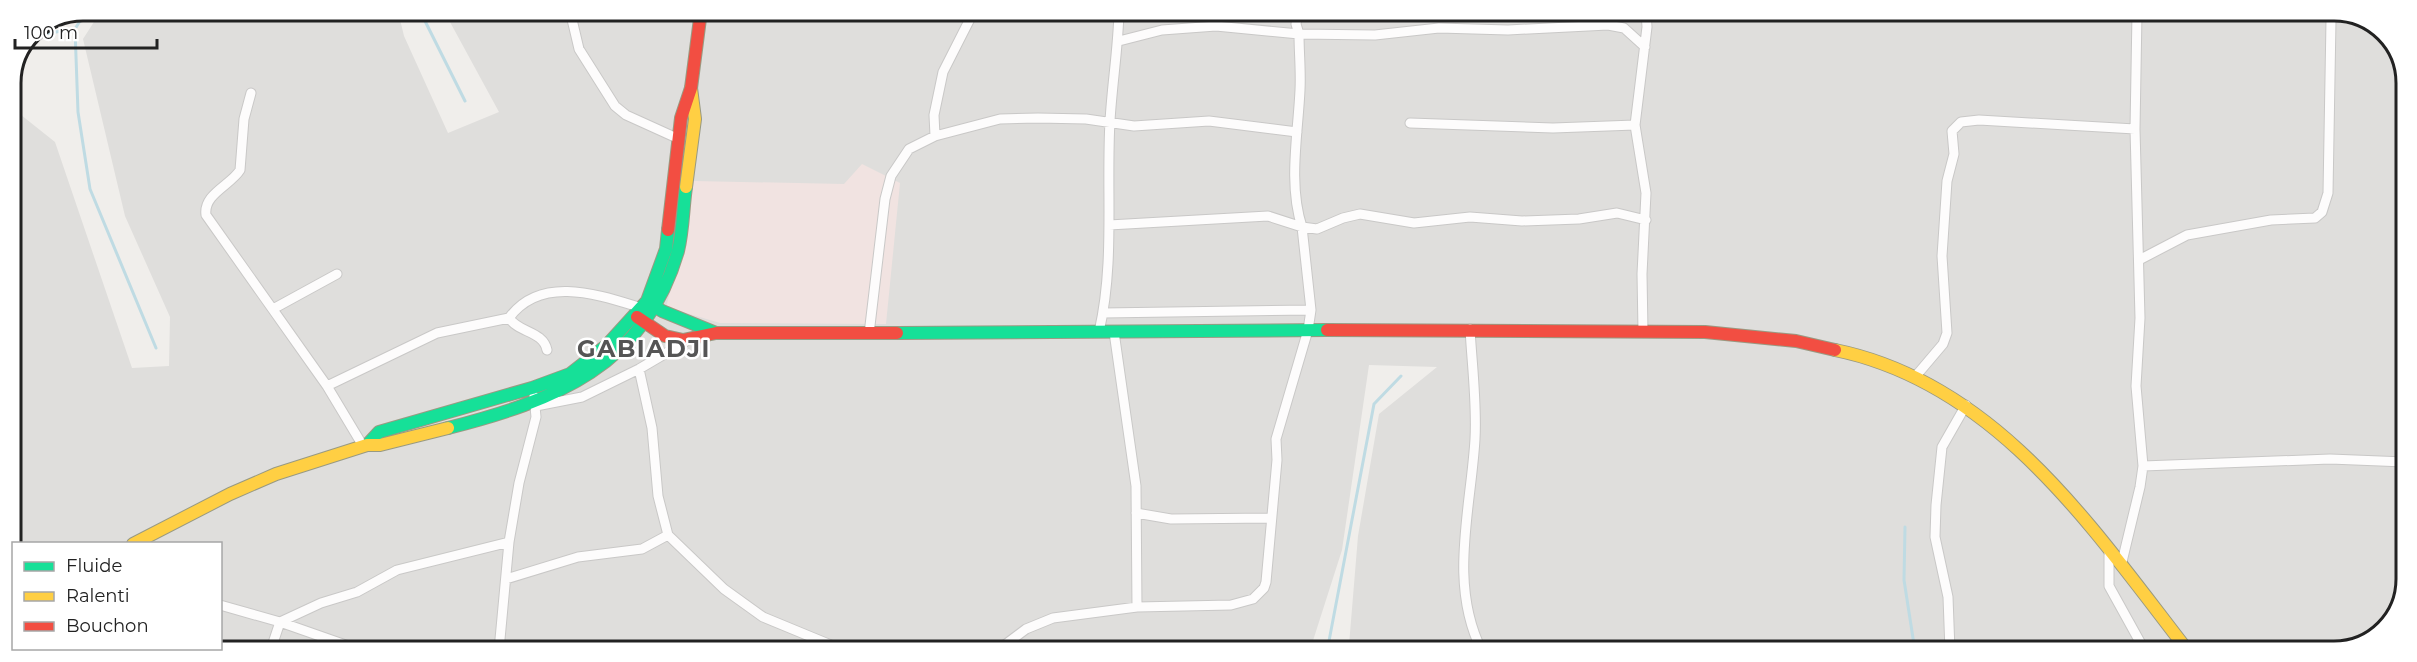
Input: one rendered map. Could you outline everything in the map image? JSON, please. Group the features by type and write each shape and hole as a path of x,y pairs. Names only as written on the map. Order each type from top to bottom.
{"street":[{"path":"572,21 579,49 615,106 626,115 679,139"},
{"path":"365,445 379,432 532,388 570,374 607,345 664,292 678,250 695,119 692,88 700,21"},
{"path":"935,136 934,115 943,72 969,21"},
{"path":"1099,332 1103,313 1109,225 1110,122 1119,21"},
{"path":"1010,641 1026,629 1047,620 1137,607 1231,605 1253,599 1264,588 1276,439 1308,330 1311,309 1302,227 1298,213 1298,21"},
{"path":"1643,331 1642,273 1646,193 1635,125 1645,47 1646,21"},
{"path":"2121,566 2143,466 2136,386 2140,318 2135,129 2137,21"},
{"path":"2139,260 2187,235 2281,219 2315,219 2320,215 2328,193 2330,159 2331,21"},
{"path":"1119,41 1162,30 1216,26 1299,34 1374,35 1439,28 1508,30 1608,25 1624,28 1645,47"},
{"path":"535,405 596,373 630,342 645,311 666,249 681,118 692,88"},
{"path":"251,93 244,119 240,170 212,197 206,210 212,225 327,386 365,445"},
{"path":"869,334 885,199 891,176 909,149 935,136 1000,119 1086,118 1134,126 1209,121 1297,132"},
{"path":"1915,377 1942,344 1947,333 1941,256 1947,181 1954,154 1952,137 1954,127 1961,122 1979,120 2135,129"},
{"path":"1410,123 1553,128 1635,125"},
{"path":"1109,225 1268,216 1302,227 1317,229 1343,218 1360,214 1414,223 1470,217 1522,221 1578,219 1617,213 1646,220"},
{"path":"273,309 337,274"},
{"path":"327,386 390,354 420,344 437,333 509,318 514,309 521,304 552,292 589,293 645,311 702,325 716,333"},
{"path":"1103,313 1311,309"},
{"path":"645,311 672,339 685,342 699,341 716,333 869,334 1470,329 1710,331 1811,342 1891,366 1915,377 1966,405 1996,427 2028,456 2121,566 2180,641"},
{"path":"509,318 514,325 541,339 547,350"},
{"path":"1470,329 1475,438 1466,529 1464,581 1468,615 1478,641"},
{"path":"1114,332 1136,486 1137,607"},
{"path":"135,542 230,494 276,474 365,445 380,445 535,405 582,397 639,369 685,342"},
{"path":"639,369 652,428 658,496 668,535 724,590 763,617 821,641"},
{"path":"500,641 509,542 519,483 533,434 535,405 532,388"},
{"path":"1950,641 1948,597 1935,537 1936,505 1942,447 1966,405"},
{"path":"2143,466 2330,459 2396,462"},
{"path":"1136,513 1171,519 1271,518"},
{"path":"506,579 571,558 642,549 668,535"},
{"path":"274,641 280,622 321,603 357,592 397,570 509,542"},
{"path":"2109,552 2109,586 2139,641"},
{"path":"222,606 334,641"}],"shaded area":[{"path":"95,21 400,21 404,36 448,133 499,112 449,21 2334,21 2350,23 2368,31 2383,45 2391,59 2396,79 2396,579 2394,595 2386,613 2372,628 2354,638 2334,641 1349,641 1358,536 1379,414 1437,367 1369,365 1342,550 1313,641 222,641 222,542 21,542 21,115 55,142 132,368 169,366 170,317 125,216 83,39"},
{"path":"862,164 900,183 886,324 720,323 666,307 684,241 694,181 844,184"}],"waterway":[{"path":"80,21 75,29 78,112 90,189 156,348"},
{"path":"425,21 465,101"},
{"path":"46,34 75,29"},
{"path":"1329,641 1374,404 1401,376"},
{"path":"1905,527 1904,580 1913,641"}],"traffic: fast":[{"path":"448,428 524,405 559,390 590,372 619,350 643,323 663,291 678,251 686,187"},
{"path":"367,445 379,432 532,388 570,374 607,345 647,301 666,249 668,230"},
{"path":"647,301 662,311 716,333"},
{"path":"897,333 1327,330"}],"traffic: slow":[{"path":"686,187 695,119 691,88"},
{"path":"1835,350 1893,367 1945,394 1993,428 2037,467 2077,511 2116,557 2180,641"},
{"path":"137,542 230,494 276,474 367,445 380,445 448,428"}],"traffic: jam":[{"path":"668,230 681,118 691,88 700,21"},
{"path":"637,317 665,336 683,340 716,333 897,333"},
{"path":"1327,330 1705,332 1796,341 1835,350"}],"district":[{"name":"GABIADJI","path":"644,349"}]}
